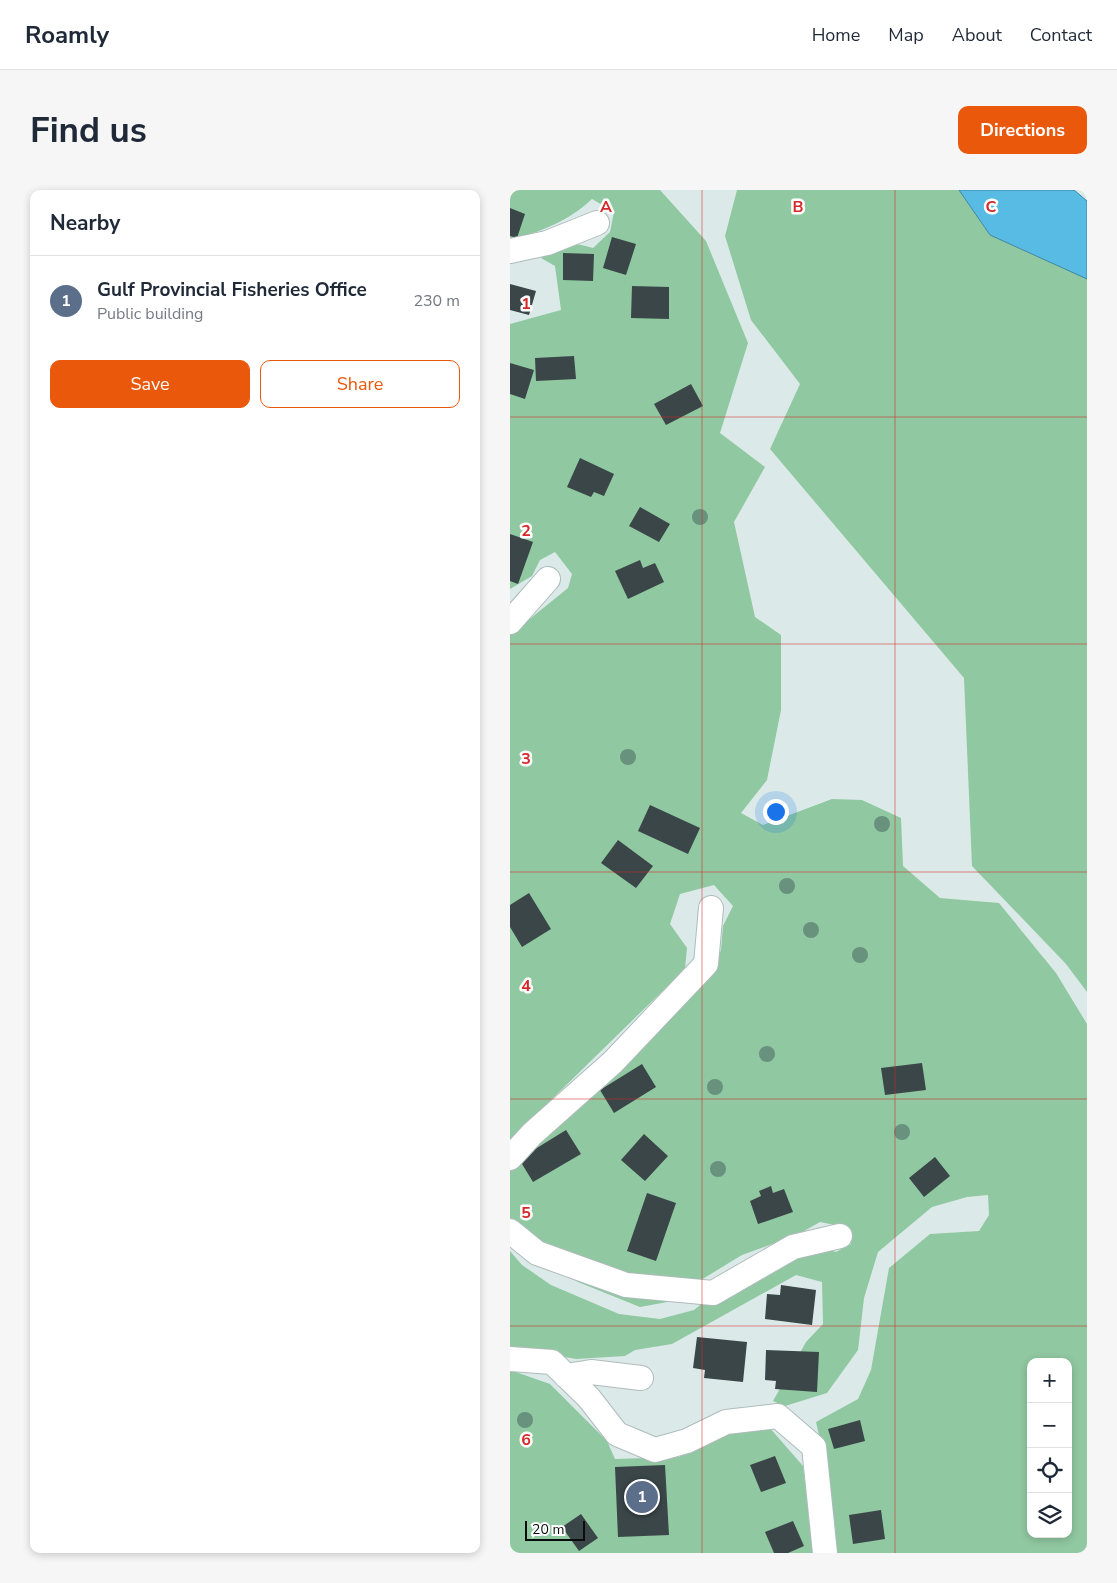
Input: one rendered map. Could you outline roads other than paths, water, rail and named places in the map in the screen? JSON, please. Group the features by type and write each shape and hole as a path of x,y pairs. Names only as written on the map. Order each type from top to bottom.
{"street":[{"path":"510,251 547,243 597,223"},
{"path":"510,622 548,579"},
{"path":"510,1158 532,1134 613,1062 706,964 711,908"},
{"path":"510,1231 537,1253 626,1285 712,1294 793,1247 840,1236"},
{"path":"510,1358 552,1362 589,1398 617,1434 655,1450 688,1441 726,1422 778,1416 814,1447 825,1553"},
{"path":"566,1376 591,1372 641,1378"}],"water":[{"path":"959,190 1074,190 1087,201 1087,279 990,235"}],"place":[{"name":"Gulf Provincial Fisheries Office","path":"642,1497"}]}
